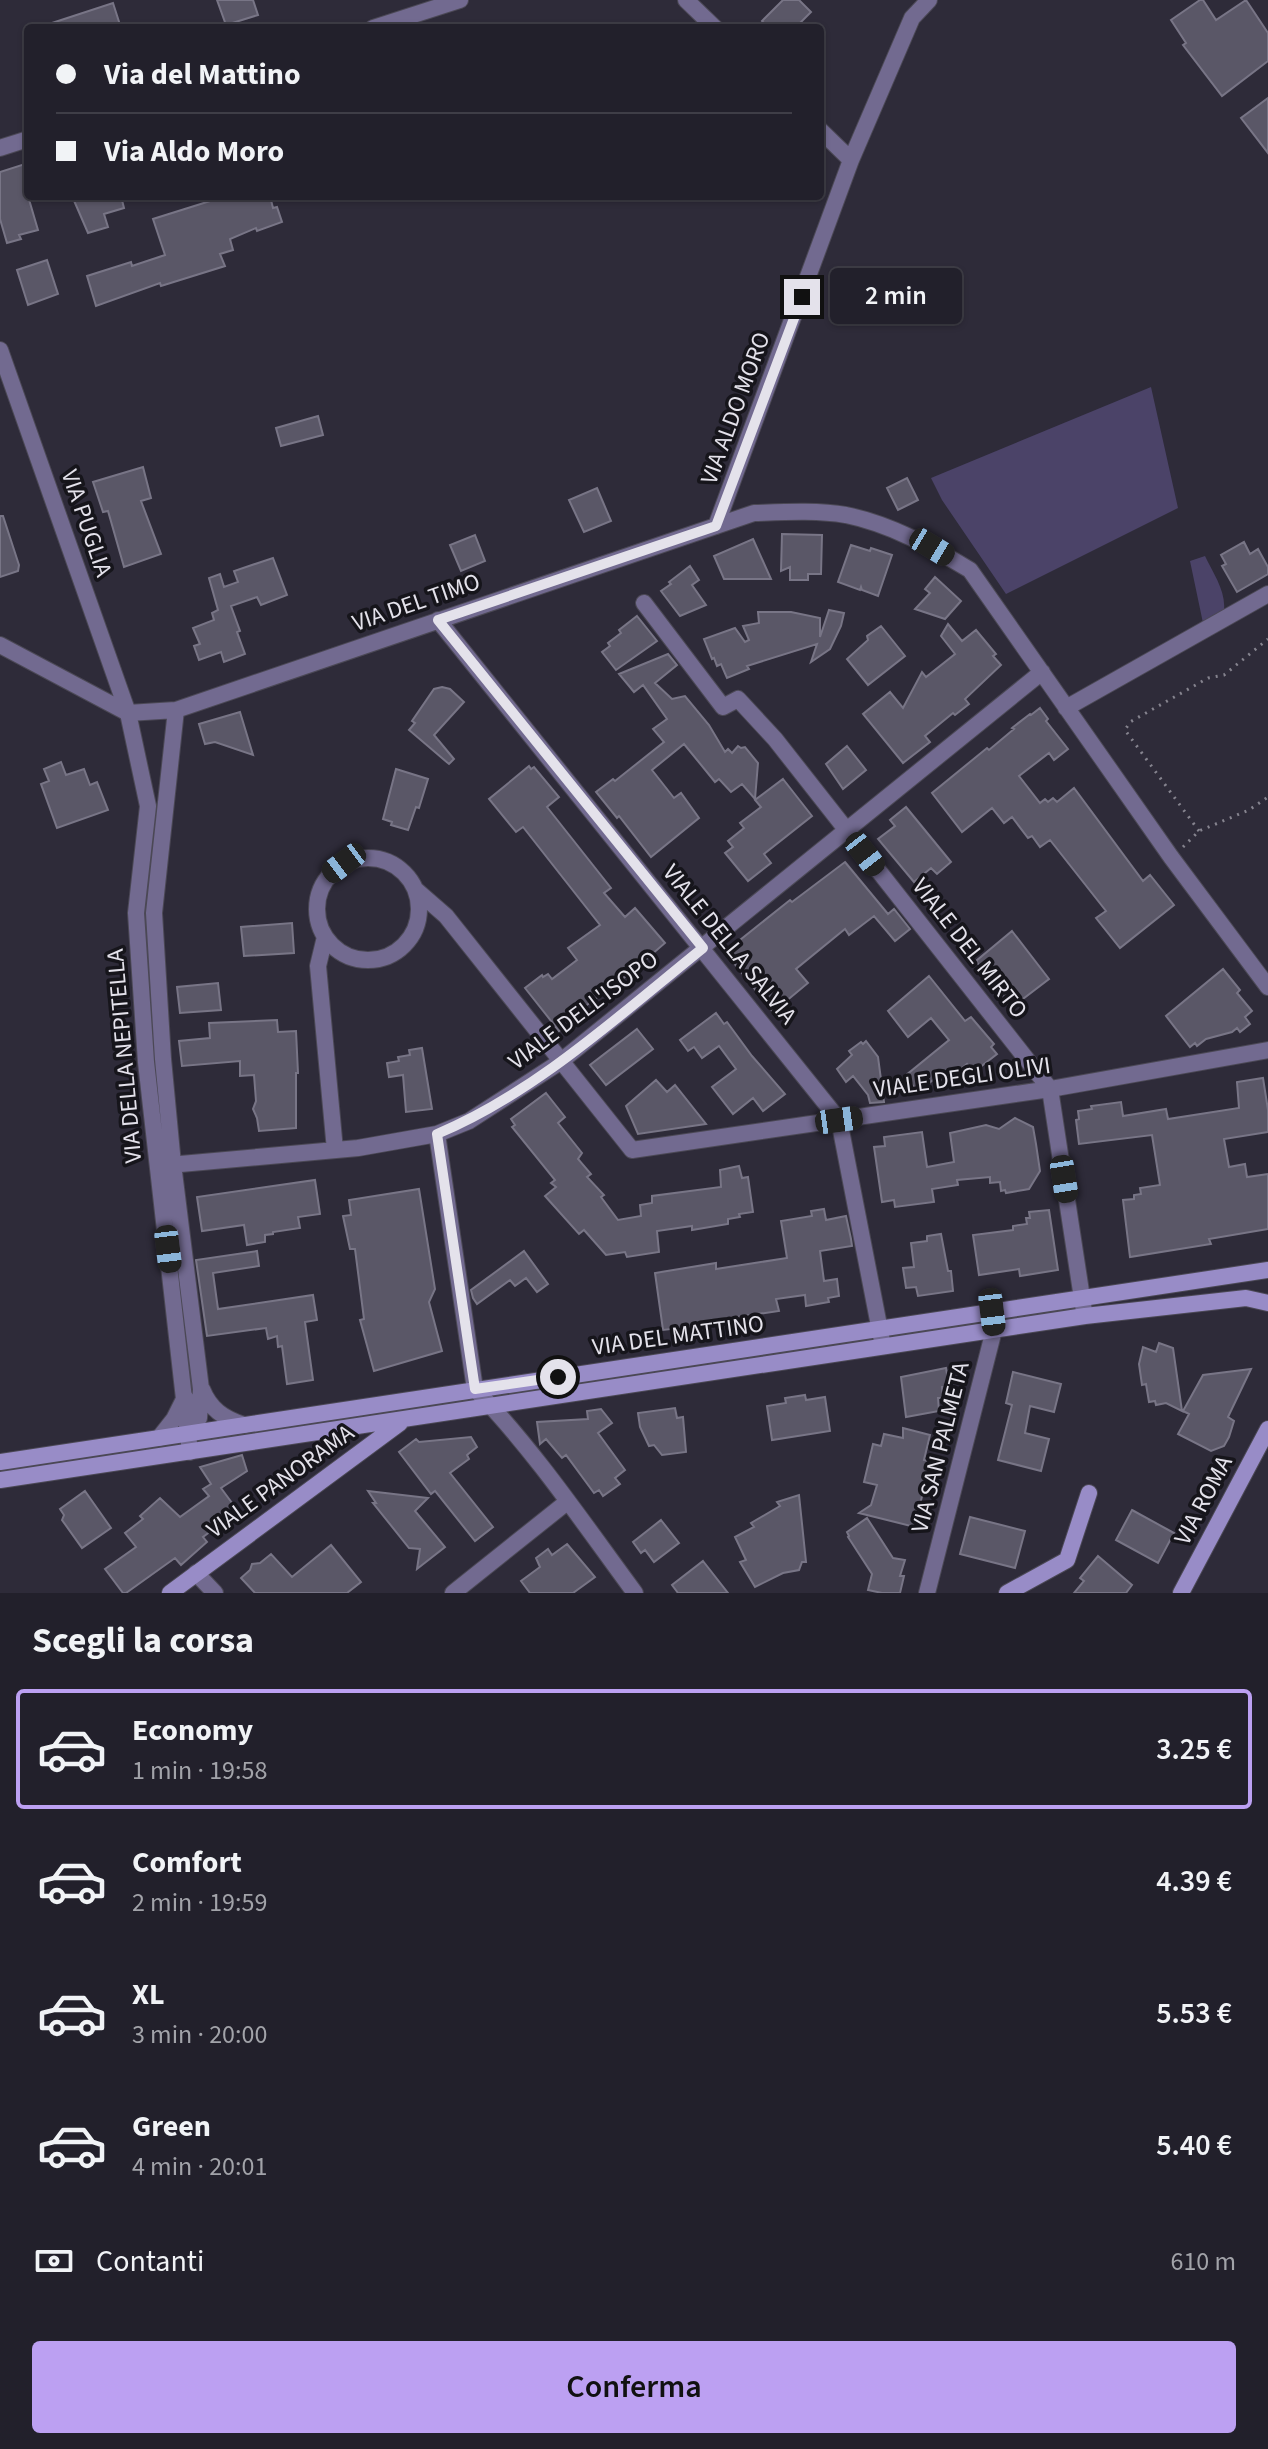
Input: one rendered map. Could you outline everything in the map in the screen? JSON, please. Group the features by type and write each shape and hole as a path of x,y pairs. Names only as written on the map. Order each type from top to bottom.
{"main road":[{"name":"VIA DEL MATTINO","path":"0,1462 1268,1270"},
{"name":"VIA DEL MATTINO","path":"0,1480 1085,1316 1246,1298 1268,1303"},
{"path":"401,1401 403,1420"},
{"name":"VIALE PANORAMA","path":"170,1593 403,1420"},
{"name":"VIA ROMA","path":"1181,1593 1268,1429"},
{"path":"1007,1593 1067,1560 1089,1493"}],"street":[{"path":"385,24 460,0"},
{"path":"686,0 711,24"},
{"name":"VIA ALDO MORO","path":"716,526 851,160 912,18 929,0"},
{"path":"824,134 851,160"},
{"path":"0,148 24,140"},
{"name":"VIA PUGLIA","path":"0,350 128,713"},
{"name":"VIA DEL TIMO","path":"128,713 176,710 754,513 846,515 932,547 970,570 1042,672"},
{"path":"1066,708 1268,594"},
{"name":"VIALE DEL MIRTO","path":"644,603 723,707 738,699 775,739 1050,1089 1085,1316"},
{"name":"VIALE DELLA SALVIA","path":"438,620 839,1120 883,1347"},
{"path":"0,645 128,713"},
{"path":"1042,672 1171,857 1268,987"},
{"name":"VIALE DELL'ISOPO","path":"166,1165 358,1148 437,1134 469,1121 560,1062 1042,672"},
{"name":"VIA DELLA NEPITELLA","path":"176,710 154,913 166,1165 188,1434"},
{"name":"VIA DELLA NEPITELLA","path":"128,713 148,806 136,913 146,1062 166,1165 201,1389 199,1418 188,1434"},
{"path":"415,889 419,906 417,922 410,938 399,950 384,958 368,960 351,957 336,949 325,937 318,921 317,904 321,888 330,873 360,857 377,858 393,864 406,875 415,889 446,916 560,1062"},
{"path":"325,937 318,966 335,1150"},
{"name":"VIALE DEGLI OLIVI","path":"560,1062 632,1150 1050,1089 1268,1050"},
{"path":"437,1134 475,1389 493,1407 635,1593"},
{"name":"VIA SAN PALMETA","path":"927,1593 994,1330 992,1312"},
{"path":"641,1365 644,1383"},
{"path":"201,1389 216,1412 244,1425"},
{"path":"159,1438 174,1419 185,1396"},
{"path":"188,1434 190,1452"},
{"path":"453,1593 567,1502"},
{"path":"196,1573 215,1593"}],"path":[{"path":"1199,831 1125,730 1130,722 1208,678 1224,675 1268,639"},
{"path":"1171,857 1199,831 1249,810 1268,797"}],"shaded area":[{"path":"1151,387 1178,508 1006,594 942,500 931,478"},
{"path":"1205,556 1221,589 1224,610 1203,623 1190,561"}],"building":[{"path":"217,0 253,0 258,15 226,24"},
{"path":"783,0 799,0 811,12 799,24 765,24 762,21"},
{"path":"1200,0 1216,20 1246,0 1268,33 1268,61 1222,96 1183,45 1186,43 1171,20"},
{"path":"113,3 120,24 49,24"},
{"path":"1268,98 1268,153 1241,118"},
{"path":"24,164 24,200 29,200 38,230 19,235 21,239 7,243 0,219 0,172"},
{"path":"74,200 122,200 124,208 104,214 108,227 88,233"},
{"path":"213,200 271,200 282,222 230,239 233,250 220,254 225,266 161,286 160,283 96,306 87,276 165,255 153,219"},
{"path":"47,260 58,294 28,305 17,270"},
{"path":"318,416 323,435 281,446 276,428"},
{"path":"143,467 151,498 141,501 161,554 124,567 108,511 103,512 93,482"},
{"path":"907,478 918,500 898,510 887,488"},
{"path":"597,488 611,521 584,532 569,500"},
{"path":"0,516 3,516 19,565 18,571 0,577"},
{"path":"782,534 822,535 821,574 808,574 808,580 790,580 790,567 781,571"},
{"path":"475,535 485,561 461,571 450,545"},
{"path":"753,539 771,579 724,579 714,556"},
{"path":"1244,542 1250,554 1258,549 1268,567 1268,574 1237,592 1222,566 1226,564 1221,555"},
{"path":"851,545 892,555 878,596 861,587 860,590 838,582"},
{"path":"273,558 287,595 261,605 257,597 231,606 245,654 224,662 221,652 199,660 194,646 200,644 193,628 214,620 212,613 218,610 209,578 220,574 224,587 238,582 234,571"},
{"path":"690,566 699,580 692,585 706,605 680,616 661,591"},
{"path":"935,577 961,601 945,619 915,609 930,593 925,589"},
{"path":"829,610 844,613 841,626 830,649 811,662 817,644 747,666 749,669 727,678 721,664 717,666 712,659 704,639 735,628 745,642 749,640 743,626 759,623 758,612 791,612 820,618 820,637"},
{"path":"637,616 657,641 616,670 602,652 621,633 619,630"},
{"path":"948,624 962,641 976,630 1001,665 965,699 969,704 925,736 930,742 903,763 863,714 890,692 903,708 922,672 926,677 955,654 941,636"},
{"path":"881,626 905,656 868,685 847,659 868,640 867,636"},
{"path":"668,654 677,665 655,683 672,699 685,696 709,725 725,752 728,749 732,753 738,746 745,747 758,763 755,799 742,784 731,792 719,779 715,782 684,744 652,770 674,798 681,793 699,818 651,857 596,792 664,742 653,729 667,719 643,685 634,692 619,674"},
{"path":"434,689 450,689 464,702 434,735 454,759 449,764 409,730"},
{"path":"1040,708 1068,749 1054,760 1049,753 1019,776 1040,803 1053,798 1057,802 1074,788 1143,881 1150,875 1174,905 1120,948 1096,918 1106,911 1050,840 1040,847 1032,836 1028,838 1012,817 1004,823 992,808 962,832 932,793"},
{"path":"240,712 253,755 215,742 205,744 199,724"},
{"path":"847,746 866,770 843,789 826,764"},
{"path":"61,762 66,775 84,769 90,785 97,782 108,810 57,828 41,784 49,781 44,769"},
{"path":"529,766 531,769 534,767 559,797 547,807 611,888 604,893 625,917 635,908 665,943 572,1016 574,1019 559,1031 525,988 542,975 548,974 552,979 577,960 568,948 600,925 523,827 516,832 489,799"},
{"path":"396,769 428,779 408,830 383,819"},
{"path":"783,779 812,816 764,854 771,863 748,881 725,853 733,847 728,841 744,828 740,823 761,807 755,800"},
{"path":"906,807 951,862 937,874 931,868 914,882 878,839 895,826 890,820"},
{"path":"845,862 888,914 894,909 910,929 895,941 874,916 849,935 845,929 796,969 808,983 773,1012 725,952 790,900 792,902"},
{"path":"292,923 294,953 244,956 241,927"},
{"path":"1012,931 1049,979 1011,1008 976,961"},
{"path":"1223,969 1252,1011 1245,1017 1250,1024 1240,1032 1237,1028 1190,1047 1166,1016"},
{"path":"929,976 965,1021 971,1017 994,1044 991,1047 997,1054 974,1072 967,1064 944,1083 938,1076 918,1092 905,1076 949,1040 931,1018 908,1037 888,1011"},
{"path":"218,983 221,1010 180,1013 177,987"},
{"path":"716,1013 724,1024 727,1022 785,1094 763,1111 753,1098 733,1114 712,1087 736,1069 719,1046 702,1058 694,1047 688,1051 680,1040"},
{"path":"277,1020 278,1032 296,1031 296,1128 259,1131 253,1109 256,1101 254,1075 240,1076 240,1061 182,1066 179,1041 210,1038 209,1023"},
{"path":"637,1029 653,1049 606,1085 590,1065"},
{"path":"866,1041 878,1057 884,1102 870,1103 868,1095 853,1076 846,1082 837,1069 852,1055 849,1051"},
{"path":"422,1048 432,1109 406,1112 403,1075 389,1077 387,1063 410,1055 409,1050"},
{"path":"1263,1078 1268,1132 1224,1139 1229,1167 1245,1164 1247,1177 1268,1174 1268,1229 1209,1239 1211,1244 1130,1257 1123,1200 1134,1199 1134,1195 1141,1194 1140,1188 1160,1185 1152,1135 1079,1144 1078,1111 1121,1102 1123,1116 1166,1109 1168,1119 1239,1108 1237,1082"},
{"path":"656,1080 667,1092 675,1085 706,1124 638,1134 626,1106"},
{"path":"546,1093 565,1117 558,1123 582,1153 578,1159 591,1174 587,1177 604,1195 601,1197 618,1220 641,1216 640,1205 652,1203 652,1196 721,1187 720,1170 739,1166 742,1178 748,1177 753,1212 728,1219 728,1224 692,1230 692,1226 657,1231 659,1252 627,1257 625,1252 606,1255 584,1230 579,1234 545,1196 556,1187 551,1183 555,1180 512,1127 515,1125 511,1119"},
{"path":"1015,1118 1033,1127 1040,1171 1029,1189 1006,1193 1005,1190 1001,1191 1000,1182 990,1183 990,1177 957,1180 958,1185 932,1189 934,1202 895,1207 894,1200 882,1202 874,1147 885,1146 884,1137 922,1132 927,1167 954,1162 950,1133 986,1125 999,1129"},
{"path":"315,1180 320,1214 298,1217 300,1228 273,1232 265,1235 265,1242 247,1245 244,1225 202,1231 197,1197"},
{"path":"419,1189 435,1289 429,1302 442,1351 374,1371 360,1320 364,1319 355,1249 350,1249 343,1216 351,1215 349,1200"},
{"path":"824,1209 826,1220 846,1216 851,1239 852,1246 820,1251 824,1281 837,1279 839,1296 828,1298 829,1302 806,1306 805,1295 776,1299 779,1311 715,1320 716,1324 663,1330 655,1273 716,1263 716,1269 787,1258 781,1221 812,1216 811,1211"},
{"path":"1049,1210 1058,1270 1020,1276 1019,1269 979,1275 973,1235 1013,1230 1013,1226 1027,1224 1029,1212"},
{"path":"941,1234 953,1291 918,1296 916,1287 906,1288 903,1268 914,1267 911,1243 927,1241 927,1236"},
{"path":"257,1251 259,1266 213,1273 218,1309 313,1295 317,1320 305,1322 313,1380 287,1384 282,1346 278,1347 277,1336 268,1339 266,1328 207,1336 196,1260"},
{"path":"524,1251 548,1284 537,1292 526,1278 515,1286 510,1280 477,1304 471,1290"},
{"path":"1159,1343 1173,1348 1182,1411 1166,1403 1156,1405 1155,1401 1149,1402 1146,1384 1142,1385 1139,1364 1143,1347 1156,1352"},
{"path":"946,1368 949,1386 942,1387 943,1398 938,1398 939,1411 906,1417 901,1377"},
{"path":"1251,1369 1228,1417 1234,1421 1224,1446 1211,1451 1178,1434 1189,1414 1183,1411 1203,1375"},
{"path":"1013,1372 1061,1384 1054,1412 1030,1406 1025,1433 1049,1439 1041,1471 998,1460 1012,1405 1006,1403"},
{"path":"805,1395 806,1400 825,1397 830,1431 772,1440 767,1406 786,1403 785,1398"},
{"path":"675,1408 677,1418 683,1417 686,1452 662,1455 654,1445 649,1446 640,1427 638,1413"},
{"path":"601,1409 612,1423 598,1433 625,1470 615,1478 620,1484 603,1496 599,1490 594,1493 566,1455 562,1458 546,1439 540,1444 537,1422 588,1419 587,1411"},
{"path":"903,1428 930,1435 924,1460 930,1461 915,1527 859,1513 871,1505 877,1485 864,1482 873,1444 881,1446 884,1434 903,1438"},
{"path":"471,1437 477,1447 467,1455 469,1459 450,1473 493,1527 475,1541 435,1491 431,1494 399,1452 416,1439 419,1442"},
{"path":"242,1455 247,1471 221,1488 238,1511 203,1537 207,1542 181,1565 175,1558 123,1593 105,1569 136,1547 125,1533 143,1519 140,1516 160,1498 180,1517 209,1496 203,1489 211,1484 200,1467"},
{"path":"85,1491 111,1528 82,1548 62,1520 64,1515 60,1509"},
{"path":"368,1491 428,1498 415,1511 445,1547 417,1569 420,1549 409,1548 373,1503 376,1503"},
{"path":"799,1495 806,1562 802,1562 799,1570 783,1573 755,1587 740,1562 746,1560 735,1537 754,1527 751,1523 780,1506 777,1502"},
{"path":"1132,1510 1174,1533 1158,1563 1116,1540"},
{"path":"970,1517 1025,1531 1015,1568 960,1554"},
{"path":"867,1518 893,1558 905,1560 900,1576 904,1576 900,1593 868,1590 872,1574 847,1532"},
{"path":"661,1520 679,1543 654,1562 645,1550 641,1553 633,1542"},
{"path":"567,1544 595,1577 573,1593 530,1593 521,1581 540,1567 536,1558 548,1549 552,1555"},
{"path":"331,1545 361,1582 347,1593 255,1593 241,1578 252,1564 260,1563 271,1554 292,1577"},
{"path":"1098,1556 1132,1585 1126,1593 1074,1593 1084,1581 1080,1578"},
{"path":"703,1561 728,1593 678,1593 672,1585"}],"route":[{"path":"558,1377 475,1389 437,1134 469,1121 560,1062 703,948 438,620 716,526 802,297"}]}
